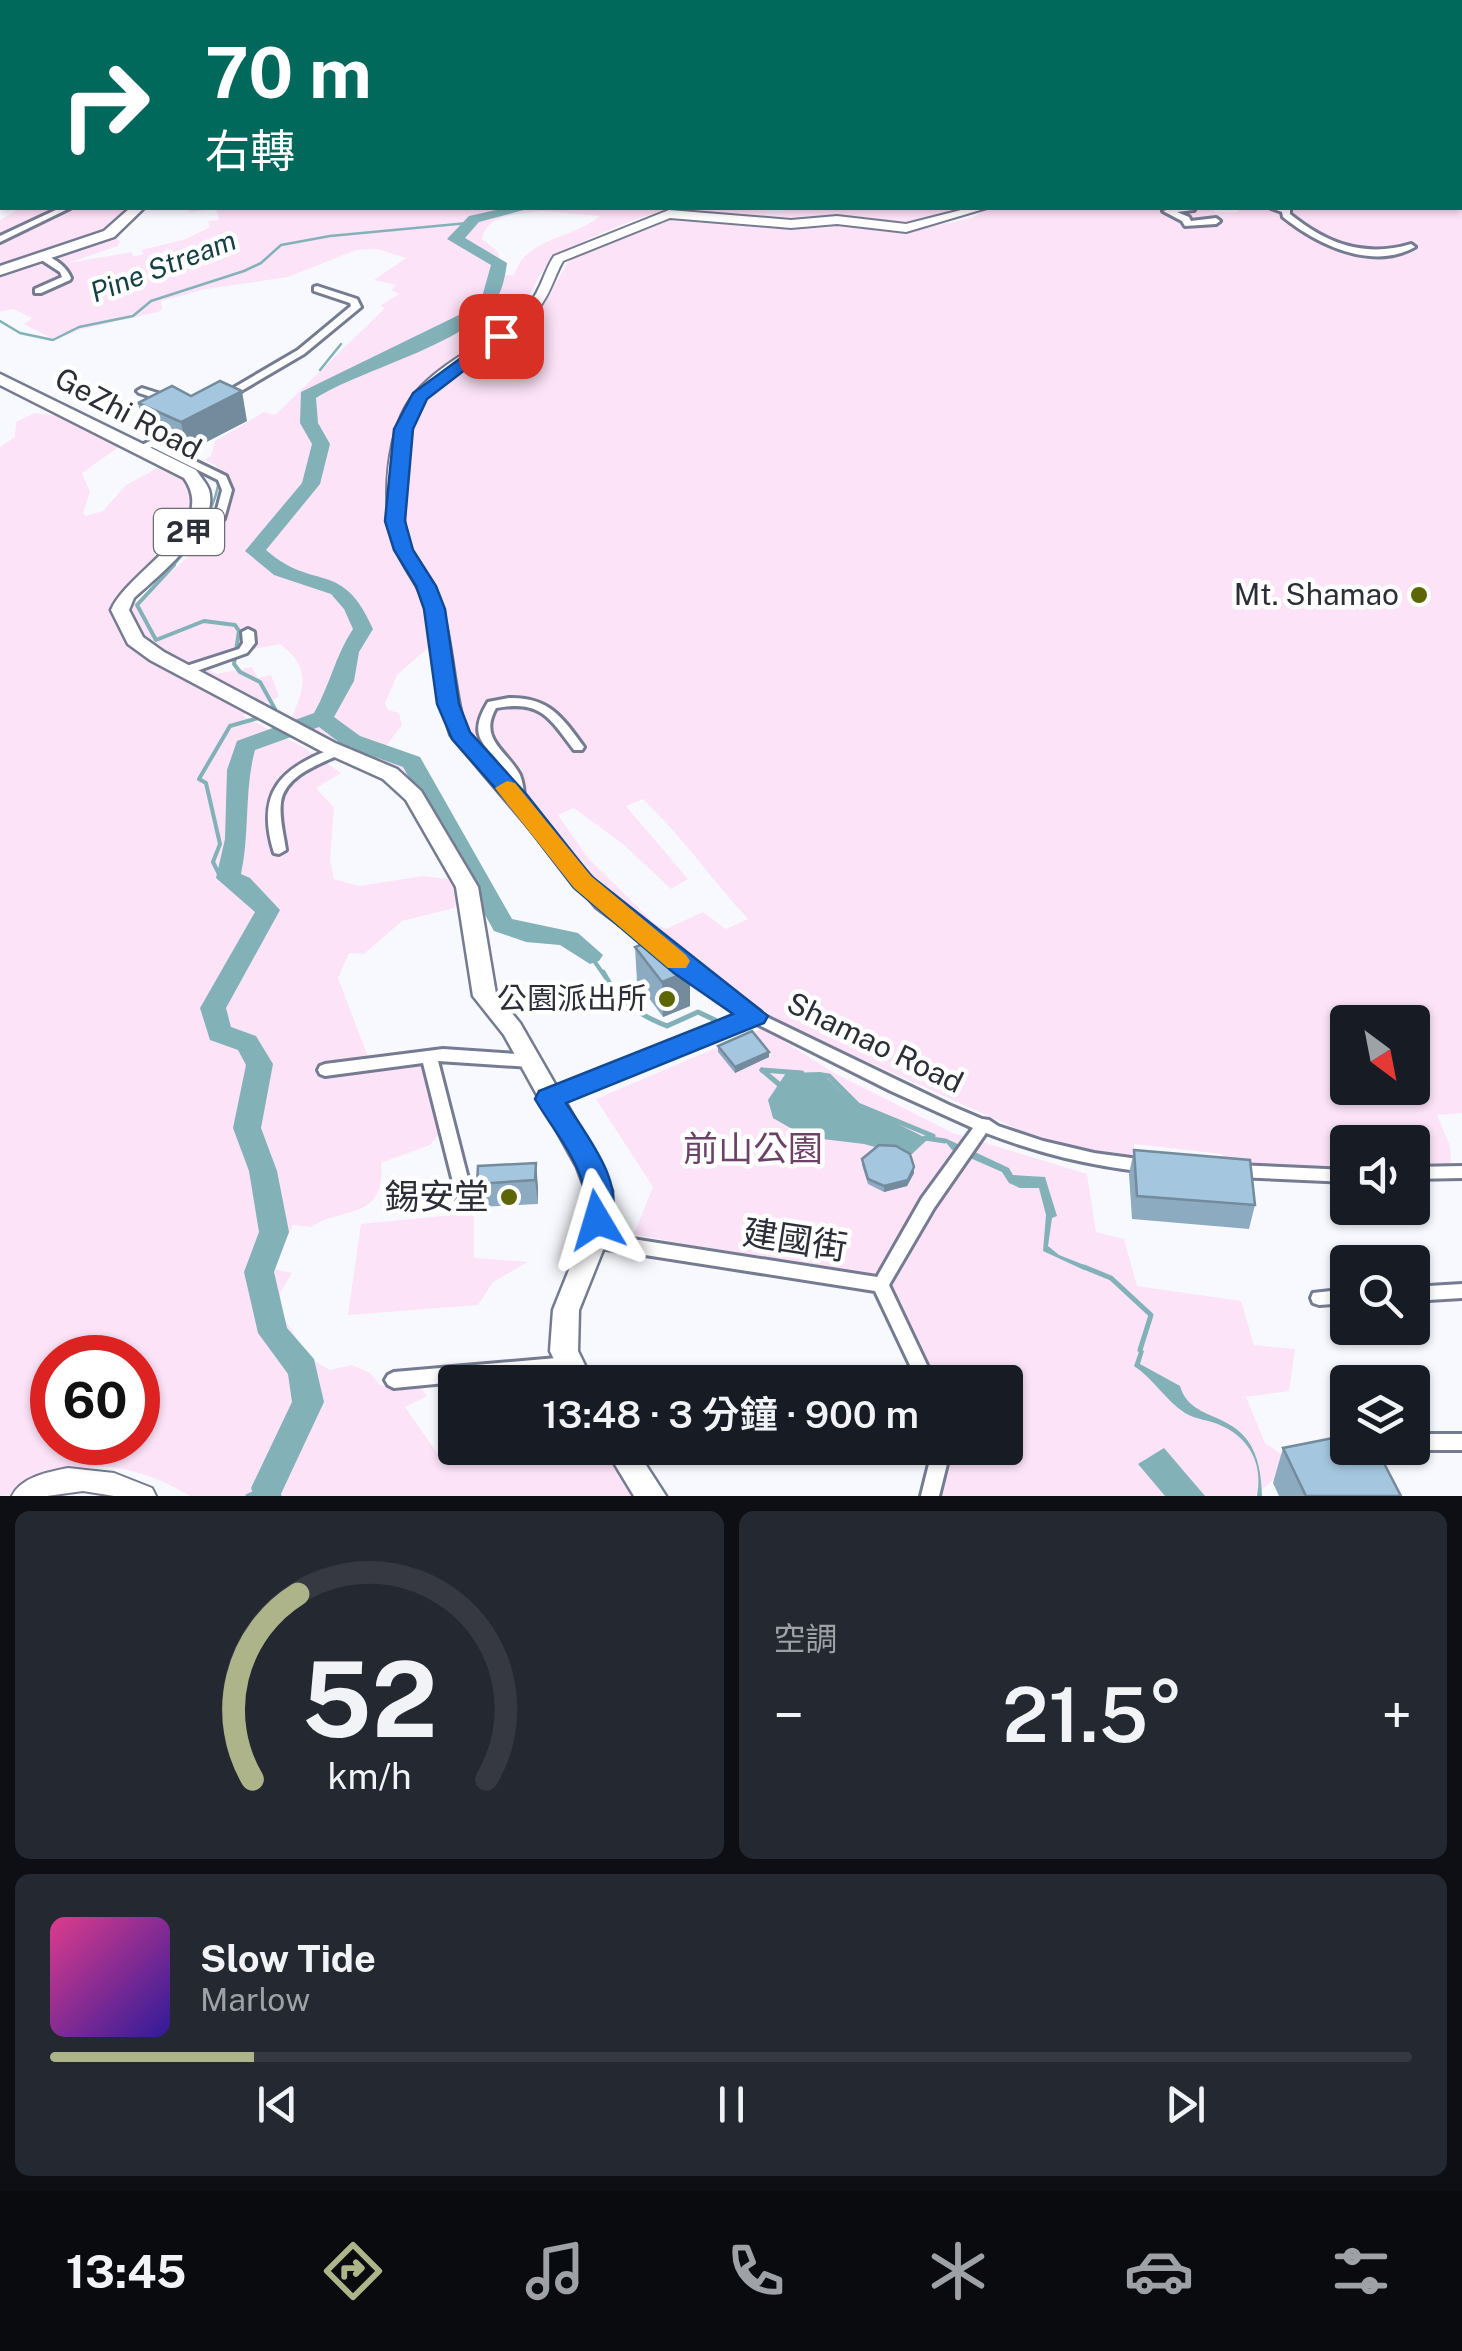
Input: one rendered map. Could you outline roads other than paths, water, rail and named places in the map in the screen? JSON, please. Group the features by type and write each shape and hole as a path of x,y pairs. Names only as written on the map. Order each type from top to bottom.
{"main road":[{"path":"0,270 109,234 135,210"},
{"name":"GeZhi Road","path":"0,379 140,448 170,458 198,480 205,496 203,507 188,532 126,596 120,610 135,640 184,671 333,749"},
{"name":"2甲","path":"333,749 403,783 414,796 467,887 485,996 530,1061 589,1166 598,1191 594,1240 566,1310 564,1351 570,1365"},
{"path":"630,1465 651,1496"}],"street":[{"path":"0,239 62,210"},
{"name":"Shamao Road","path":"974,210 906,228 837,220 791,224 668,214 558,259 537,303 501,336 420,396 404,429 395,521 404,550 435,609 448,704 460,734 603,903 754,1016 938,1106 1052,1150 1111,1163 1172,1168"},
{"path":"1175,210 1167,211 1186,219 1188,224 1216,222"},
{"path":"1283,210 1327,244 1371,251 1411,247"},
{"path":"38,291 66,278 64,271 43,257"},
{"path":"216,401 301,352 356,306 318,289"},
{"path":"142,391 186,405"},
{"path":"170,458 222,478 227,490 220,517"},
{"path":"184,671 242,651 249,643 248,632"},
{"path":"518,800 514,776 486,738 485,714 492,705 532,701 548,708 578,747"},
{"path":"279,850 274,802 281,788 333,749"},
{"path":"549,1099 754,1016"},
{"path":"325,1070 430,1057 498,1056 530,1061"},
{"path":"430,1057 466,1202"},
{"path":"881,1285 928,1204 984,1124"},
{"path":"1226,1170 1330,1175"},
{"path":"1430,1173 1462,1172"},
{"name":"建國街","path":"594,1240 881,1285 918,1365"},
{"path":"1430,1293 1462,1291"},
{"path":"1319,1298 1330,1297"},
{"path":"394,1380 438,1378"},
{"path":"1430,1442 1462,1442"},
{"path":"930,1496 938,1465"},
{"path":"24,1496 65,1481 94,1477 139,1494"}],"water":[{"path":"821,1072 850,1100 928,1139 912,1154 901,1154 864,1144 806,1137 773,1118 768,1100 786,1073"},
{"path":"944,1140 1009,1168 1013,1175 1045,1177 1057,1216 1052,1218 1048,1246 1087,1266 1084,1270 1043,1251 1046,1215 1039,1188 1020,1188 1009,1183 1002,1172 952,1150"},
{"path":"1140,1349 1144,1351 1140,1364 1180,1386 1187,1400 1239,1431 1251,1445 1259,1466 1262,1496 1257,1496 1258,1474 1253,1455 1241,1438 1178,1408 1134,1366"},
{"path":"1164,1448 1205,1496 1165,1496 1138,1464"}],"waterway":[{"name":"Pine Stream","path":"323,718 343,681 348,652 363,629 339,589 281,571 255,551 311,484 321,444 309,423 307,396 451,328 487,301 499,263 455,239 474,219 514,210"},
{"name":"Pine Stream","path":"0,321 20,333 53,340 79,327 133,316 151,301 244,271 261,263 281,245 330,236 468,223"},
{"path":"320,370 341,344"},
{"path":"172,567 202,528 219,482"},
{"path":"174,565 137,605 156,640 204,621 235,625 239,631 234,664 240,672 260,682 275,709 270,712"},
{"path":"228,878 221,878 213,862 220,844 206,783 199,779 230,726 262,717"},
{"path":"267,1488 308,1402 303,1369 273,1333 259,1272 274,1232 263,1171 247,1128 260,1064 247,1043 219,1033 213,1008 268,910 241,884 228,878 237,839 238,770 245,746 323,718"},
{"name":"Pine Stream","path":"323,718 352,741 412,762 503,925 515,931 569,939 590,955"},
{"name":"Pine Stream","path":"590,955 604,975"},
{"name":"Pine Stream","path":"603,972 622,999 667,1026 698,1012 715,1020"},
{"name":"Pine Stream","path":"781,1086 762,1070 802,1073"},
{"name":"Pine Stream","path":"822,1075 829,1076 858,1105 933,1136"},
{"name":"Pine Stream","path":"925,1138 945,1141"},
{"name":"Pine Stream","path":"1084,1267 1111,1278 1151,1315 1140,1350"},
{"path":"248,1496 267,1488 279,1496"}],"place":[{"name":"Mt. Shamao","path":"1419,595"},
{"name":"公園派出所","path":"667,999"},
{"name":"錫安堂","path":"509,1197"}],"park label":[{"name":"前山公園","path":"753,1149"}]}
